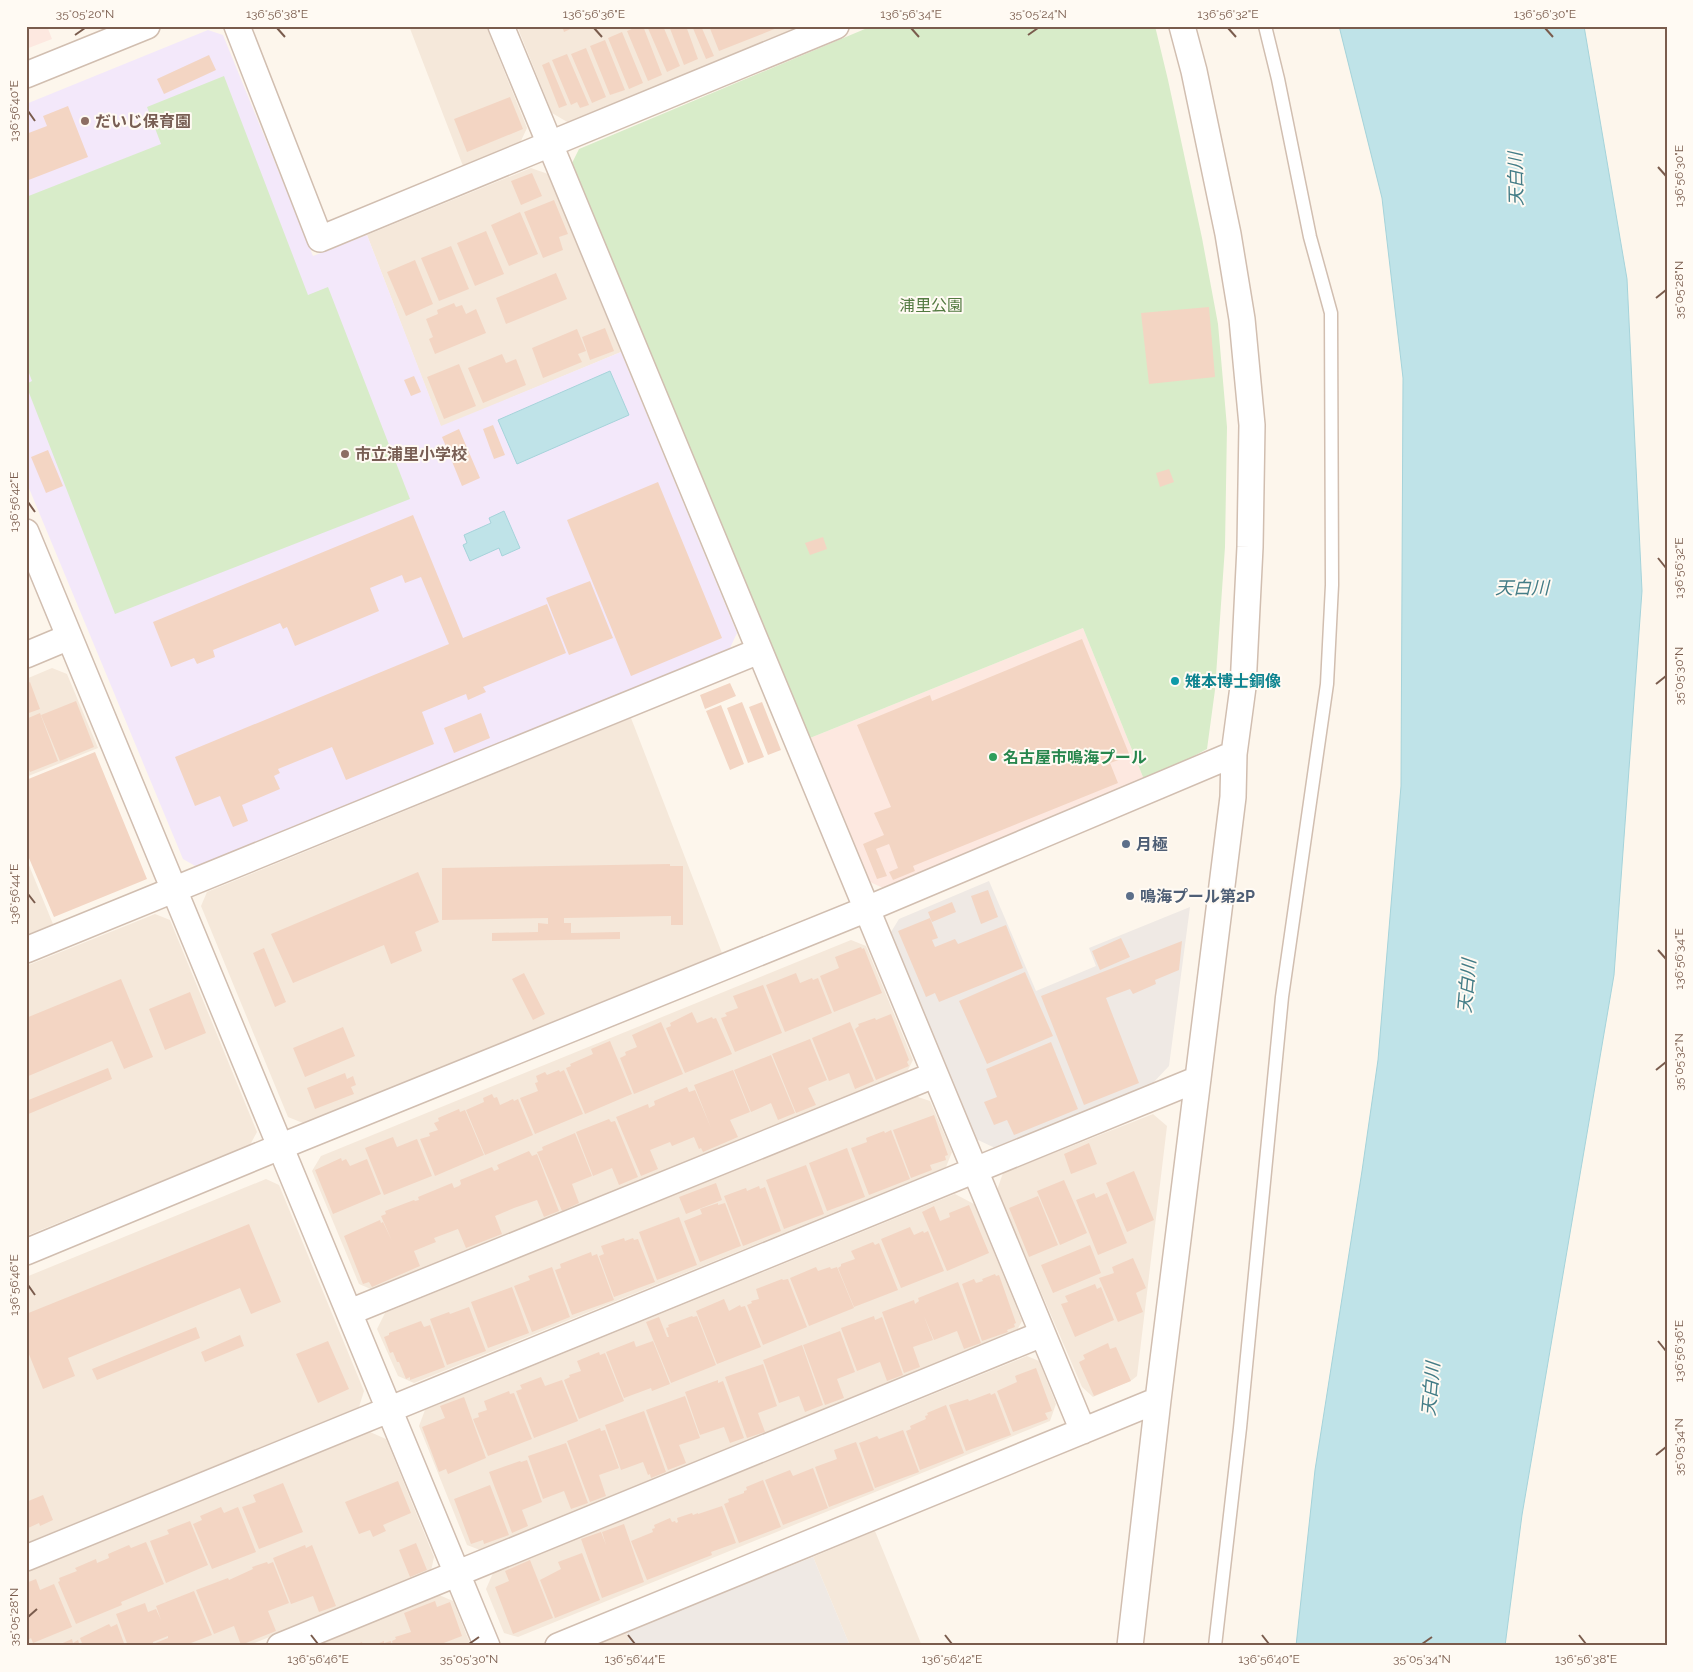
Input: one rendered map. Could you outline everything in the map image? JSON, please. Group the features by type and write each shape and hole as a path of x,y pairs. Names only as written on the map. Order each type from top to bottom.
{"street":[{"path":"26,75 147,26"},
{"path":"237,26 320,239 836,26"},
{"path":"501,26 1083,1431"},
{"path":"1130,1646 1158,1400 1233,797 1234,754 1244,678 1250,547 1252,425 1242,319 1228,234 1194,71 1182,26"},
{"path":"26,532 282,1146 487,1646"},
{"path":"26,655 69,636"},
{"path":"26,950 759,651"},
{"path":"26,1252 867,909 1234,754"},
{"path":"350,1312 934,1075"},
{"path":"26,1558 1198,1079"},
{"path":"280,1646 1042,1334"},
{"path":"558,1646 1158,1400"}],"lane":[{"path":"1215,1646 1240,1428 1282,997 1327,684 1332,585 1331,313 1310,237 1278,78 1264,26"}],"shaded area":[{"path":"26,26 47,26 52,39 26,49"},
{"path":"409,26 486,26 527,128 520,143 463,166"},
{"path":"517,26 804,26 569,123 552,113"},
{"name":"市立浦里小学校","path":"208,30 223,35 313,256 367,235 441,426 621,352 737,633 730,648 197,867 183,859 26,481 26,104"},
{"path":"531,168 548,174 621,352 441,427 367,235"},
{"path":"1083,628 1145,782 885,889 868,881 810,738"},
{"path":"52,668 67,674 98,748 26,777 26,679"},
{"path":"631,718 722,953 303,1123 288,1117 201,906 207,892"},
{"path":"26,858 53,924 26,935"},
{"path":"989,881 1036,991 1096,966 1089,948 1190,907 1169,1066 1151,1085 995,1148 976,1139 891,932 899,919"},
{"path":"155,914 170,920 257,1132 250,1145 26,1236 26,966"},
{"path":"851,940 866,946 913,1060 907,1072 373,1290 359,1284 312,1171 321,1156"},
{"path":"915,1096 930,1101 952,1152 946,1167 414,1383 398,1376 377,1329 385,1313"},
{"path":"1153,1114 1167,1126 1137,1376 1093,1397 1082,1387 997,1190 1003,1173"},
{"path":"266,1179 279,1185 364,1391 359,1407 26,1543 26,1277"},
{"path":"955,1194 974,1204 1022,1321 1016,1332 480,1550 467,1545 419,1426 425,1410"},
{"path":"1027,1356 1039,1361 1056,1404 1050,1421 518,1637 504,1633 486,1589 493,1573"},
{"path":"370,1432 386,1439 434,1557 431,1571 247,1646 26,1646 26,1572"},
{"path":"875,1531 922,1646 850,1646 813,1557"},
{"path":"813,1557 850,1646 631,1646 626,1631"},
{"path":"439,1595 453,1601 471,1646 316,1646"},
{"path":"626,1631 631,1646 591,1646"}],"green space":[{"name":"浦里公園","path":"872,26 1155,26 1202,238 1218,324 1227,427 1225,547 1215,690 1207,749 1145,782 1083,628 810,738 572,163 579,149"},
{"path":"224,76 308,295 328,287 410,499 115,614 26,385 32,381 26,365 26,197 161,144 147,107"}],"water":[{"name":"天白川","path":"1339,26 1584,26 1627,279 1642,591 1614,975 1522,1515 1505,1646 1296,1646 1315,1470 1378,1060 1401,786 1403,378 1382,198"},
{"path":"610,371 629,415 517,464 498,420"},
{"path":"504,511 520,548 502,556 499,548 470,561 463,545 467,543 464,535 491,523 489,518"}],"building":[{"path":"562,26 577,26 564,32"},
{"path":"643,26 662,75 648,81 627,31"},
{"path":"647,26 663,26 680,66 667,72"},
{"path":"669,26 686,26 698,59 684,65"},
{"path":"692,26 701,26 714,56 706,59"},
{"path":"709,26 782,26 719,51"},
{"path":"622,32 643,83 629,89 608,38"},
{"path":"605,40 625,90 610,95 590,46"},
{"path":"586,48 606,97 592,103 571,54"},
{"path":"567,54 589,105 580,108 577,102 571,105 552,60"},
{"path":"209,55 216,70 164,94 157,79"},
{"path":"549,62 567,105 559,108 542,65"},
{"path":"510,97 523,129 467,152 454,119"},
{"path":"68,106 88,157 26,181 26,134 47,126 43,116"},
{"path":"532,173 542,196 521,205 511,181"},
{"path":"554,200 568,234 559,237 563,250 543,258 524,212"},
{"path":"520,212 538,254 509,266 491,225"},
{"path":"486,231 504,274 475,286 457,243"},
{"path":"451,246 469,289 439,301 421,258"},
{"path":"415,260 433,304 406,316 387,272"},
{"path":"556,273 567,299 506,324 496,298"},
{"path":"454,303 456,307 462,305 466,314 476,309 486,333 435,354 429,339 433,337 426,319 438,314 437,310"},
{"path":"1209,307 1215,377 1149,384 1141,313"},
{"path":"605,328 614,351 590,360 582,337"},
{"path":"577,329 586,351 578,354 582,362 543,378 532,348"},
{"path":"502,354 506,363 516,359 526,385 483,403 468,368"},
{"path":"459,364 476,406 444,419 427,377"},
{"path":"414,376 421,392 411,396 404,380"},
{"path":"493,425 505,455 494,459 483,429"},
{"path":"459,429 480,478 462,486 442,437"},
{"path":"48,450 63,486 46,493 31,457"},
{"path":"1169,469 1174,482 1160,487 1156,473"},
{"path":"658,482 722,638 631,676 567,520"},
{"path":"413,515 463,638 547,604 566,653 483,687 486,692 468,700 466,694 422,712 434,744 346,780 332,747 278,769 280,773 274,776 280,789 242,805 248,821 233,827 220,796 195,806 175,757 449,644 421,577 405,583 402,575 370,588 379,611 295,646 287,627 283,629 280,623 213,650 215,657 197,664 194,658 171,667 153,622"},
{"path":"823,537 827,549 810,555 805,543"},
{"path":"590,581 613,638 569,655 546,598"},
{"path":"1082,639 1130,756 1110,763 1118,783 913,866 915,871 893,880 889,872 898,868 889,844 876,849 887,876 877,879 863,844 884,835 874,813 891,807 857,725 930,695 932,701"},
{"path":"30,682 40,709 26,714 26,684"},
{"path":"730,683 736,696 705,709 700,695"},
{"path":"76,701 94,747 60,761 41,715"},
{"path":"742,702 764,757 748,763 727,708"},
{"path":"762,702 781,750 768,755 749,707"},
{"path":"721,705 744,764 730,770 706,711"},
{"path":"40,713 58,761 30,772 26,762 26,719"},
{"path":"481,713 490,738 454,753 444,728"},
{"path":"95,752 147,879 54,917 26,851 26,780"},
{"path":"670,864 670,866 683,866 683,925 671,925 671,916 564,918 564,923 571,923 571,933 620,932 620,939 492,941 492,933 538,932 538,923 548,924 548,918 442,920 442,868"},
{"path":"418,872 439,922 415,932 422,951 391,964 384,945 293,983 271,934"},
{"path":"988,890 998,917 981,924 971,896"},
{"path":"952,902 956,912 932,922 928,912"},
{"path":"930,918 938,938 932,940 935,947 955,939 958,944 1006,925 1023,968 939,1002 935,993 926,997 898,931"},
{"path":"1121,938 1130,957 1100,970 1092,951"},
{"path":"1182,941 1179,970 1155,980 1156,984 1133,994 1130,989 1106,998 1139,1083 1084,1105 1041,996"},
{"path":"861,947 862,949 864,948 882,993 834,1012 820,976 839,968 835,957"},
{"path":"264,948 286,1002 275,1007 253,953"},
{"path":"1025,972 1053,1036 987,1064 959,1001"},
{"path":"524,973 545,1014 533,1020 512,979"},
{"path":"796,973 800,983 812,978 813,980 818,978 832,1013 785,1032 766,985"},
{"path":"121,979 153,1057 124,1069 112,1041 26,1077 26,1018"},
{"path":"763,985 782,1033 735,1052 721,1018 727,1016 725,1013 738,1008 733,996"},
{"path":"190,992 206,1033 165,1050 149,1009"},
{"path":"692,1012 697,1023 712,1017 713,1019 716,1018 732,1054 685,1073 666,1028 671,1026 670,1023"},
{"path":"891,1014 909,1060 907,1062 909,1066 876,1080 855,1029 859,1026 858,1024"},
{"path":"661,1022 683,1074 634,1094 620,1058 626,1055 625,1052 637,1047 632,1035"},
{"path":"850,1022 874,1081 855,1089 849,1073 829,1081 812,1038"},
{"path":"343,1027 355,1056 305,1077 293,1048"},
{"path":"810,1039 827,1080 808,1088 816,1105 796,1113 772,1054"},
{"path":"610,1041 632,1094 585,1114 566,1068 571,1066 570,1064 593,1054 591,1049"},
{"path":"1051,1042 1078,1109 1014,1135 1007,1120 994,1125 984,1102 997,1097 986,1069"},
{"path":"771,1055 795,1113 778,1120 771,1103 751,1112 734,1070"},
{"path":"108,1068 112,1079 26,1115 26,1101"},
{"path":"559,1070 560,1072 564,1070 583,1114 535,1134 520,1098 538,1091 535,1083 538,1082 536,1076 545,1072 547,1075"},
{"path":"733,1070 750,1112 730,1120 738,1137 703,1152 701,1148 699,1149 694,1137 672,1146 670,1142 650,1150 658,1169 641,1176 616,1117 648,1104 649,1108 655,1105 654,1101 687,1087 689,1092 695,1090 711,1128 694,1085"},
{"path":"345,1073 347,1079 353,1076 356,1085 351,1087 354,1094 315,1109 307,1088"},
{"path":"492,1094 494,1098 497,1097 500,1105 513,1099 514,1101 518,1099 533,1135 485,1155 466,1110 484,1102 483,1098"},
{"path":"459,1109 460,1112 465,1110 484,1155 435,1176 420,1139 430,1136 429,1133 438,1130 434,1123 439,1121 438,1118"},
{"path":"934,1115 948,1155 945,1156 946,1160 930,1165 932,1170 911,1178 893,1130"},
{"path":"609,1119 611,1122 615,1121 638,1177 619,1185 612,1168 593,1176 576,1132"},
{"path":"891,1130 910,1179 869,1195 851,1148 867,1142 866,1138"},
{"path":"575,1133 592,1176 572,1184 579,1203 562,1211 537,1152 543,1150 542,1147"},
{"path":"393,1137 397,1147 417,1139 432,1176 384,1195 365,1148"},
{"path":"1089,1143 1097,1164 1071,1174 1064,1154"},
{"path":"847,1148 865,1197 827,1211 809,1163"},
{"path":"529,1151 532,1156 537,1154 559,1211 544,1217 537,1200 514,1208 495,1216 502,1234 466,1248 458,1229 434,1238 436,1242 414,1251 420,1266 372,1287 369,1282 363,1284 344,1236 380,1220 381,1223 383,1222 392,1241 381,1216 386,1214 385,1211 414,1200 419,1200 418,1197 452,1183 454,1188 459,1186 461,1184 460,1180 492,1167 494,1171 499,1169 497,1165"},
{"path":"341,1158 342,1161 346,1159 350,1166 367,1159 381,1194 333,1214 315,1170"},
{"path":"806,1165 824,1214 784,1229 766,1180"},
{"path":"1134,1171 1154,1220 1127,1232 1106,1183"},
{"path":"1064,1180 1087,1233 1060,1245 1037,1191"},
{"path":"716,1183 722,1200 686,1214 679,1197"},
{"path":"759,1186 760,1189 765,1187 781,1231 743,1246 724,1196 746,1188 747,1191"},
{"path":"1094,1193 1096,1198 1107,1193 1127,1243 1098,1255 1076,1200"},
{"path":"1038,1196 1058,1245 1029,1257 1009,1208"},
{"path":"718,1203 718,1205 725,1203 741,1246 700,1262 684,1221 702,1214 700,1209"},
{"path":"969,1205 989,1253 947,1271 922,1212 934,1206 940,1221 950,1217 949,1213"},
{"path":"679,1217 697,1265 657,1280 639,1232"},
{"path":"249,1224 281,1302 251,1314 240,1288 68,1358 75,1376 43,1389 26,1347 26,1314"},
{"path":"910,1227 914,1235 928,1231 944,1271 901,1288 881,1239"},
{"path":"624,1238 625,1241 633,1238 634,1240 638,1239 655,1282 614,1297 599,1256 604,1254 601,1246"},
{"path":"873,1242 875,1245 879,1243 898,1290 854,1307 838,1268 841,1264 855,1259 851,1251"},
{"path":"1090,1245 1101,1273 1053,1293 1041,1265"},
{"path":"591,1252 592,1256 597,1254 614,1300 572,1315 555,1270 561,1268 560,1264"},
{"path":"1133,1258 1146,1288 1136,1293 1143,1312 1118,1322 1099,1278 1114,1273 1112,1267"},
{"path":"552,1267 570,1317 532,1332 514,1286 530,1280 528,1276"},
{"path":"816,1267 818,1271 837,1267 854,1308 809,1326 790,1278"},
{"path":"995,1274 996,1276 999,1275 1016,1323 1014,1324 1015,1327 1007,1330 1008,1332 982,1341 962,1284 974,1279 976,1283 983,1281 982,1279"},
{"path":"782,1279 788,1279 807,1327 763,1345 747,1305 752,1303 751,1301 759,1299 756,1289"},
{"path":"958,1282 981,1343 964,1349 957,1331 934,1340 924,1316 933,1340 913,1347 920,1367 904,1373 882,1312 914,1300 915,1304 919,1301 918,1298"},
{"path":"1095,1284 1097,1289 1101,1287 1114,1320 1075,1337 1061,1304 1068,1302 1065,1296"},
{"path":"512,1287 529,1333 488,1348 471,1302"},
{"path":"724,1299 729,1311 740,1305 741,1307 745,1306 761,1347 717,1364 696,1311"},
{"path":"469,1307 486,1351 447,1365 430,1319"},
{"path":"697,1316 716,1365 671,1383 646,1322 659,1317 667,1337 669,1337 666,1328 669,1327 668,1325"},
{"path":"874,1316 875,1320 882,1317 903,1375 887,1381 880,1362 857,1371 841,1328"},
{"path":"421,1321 424,1327 430,1325 445,1367 410,1380 410,1377 406,1379 393,1352 390,1353 384,1337 389,1335 389,1333"},
{"path":"196,1327 200,1338 97,1380 92,1369"},
{"path":"840,1331 855,1372 837,1379 844,1398 825,1405 803,1345"},
{"path":"240,1335 244,1346 205,1362 201,1352"},
{"path":"328,1341 349,1389 318,1403 296,1354"},
{"path":"634,1341 636,1347 653,1341 670,1384 652,1391 651,1388 624,1398 606,1352"},
{"path":"1108,1343 1110,1349 1116,1347 1131,1381 1094,1396 1079,1362 1085,1359 1083,1355"},
{"path":"802,1345 823,1405 805,1412 799,1396 779,1403 763,1360"},
{"path":"599,1352 600,1355 605,1353 624,1401 579,1419 564,1380 570,1377 569,1375 581,1371 577,1361"},
{"path":"763,1364 777,1406 758,1413 765,1432 747,1438 725,1377"},
{"path":"1036,1368 1052,1411 1045,1413 1048,1419 1013,1432 997,1391 1017,1382 1015,1376"},
{"path":"541,1377 545,1386 562,1380 578,1421 534,1438 516,1391 522,1389 520,1385"},
{"path":"718,1380 718,1383 723,1381 744,1438 730,1443 724,1427 700,1435 685,1392"},
{"path":"509,1391 510,1394 514,1393 532,1439 488,1456 473,1419 479,1417 478,1413 487,1410 484,1401"},
{"path":"990,1393 991,1395 995,1393 1011,1435 966,1451 949,1405 968,1399 969,1401"},
{"path":"685,1396 700,1438 679,1445 686,1463 668,1470 646,1410"},
{"path":"464,1397 486,1458 448,1474 446,1469 439,1472 422,1427 445,1418 440,1406"},
{"path":"946,1405 964,1453 920,1470 906,1431 911,1429 910,1426 926,1419 927,1413"},
{"path":"644,1411 666,1472 651,1478 643,1462 621,1470 605,1425"},
{"path":"600,1428 601,1431 605,1430 619,1468 599,1475 606,1496 590,1502 567,1441"},
{"path":"903,1430 919,1472 875,1488 859,1443 877,1436 879,1439"},
{"path":"856,1442 874,1490 829,1507 815,1467 837,1459 834,1450"},
{"path":"566,1443 588,1503 571,1509 564,1491 543,1499 528,1456"},
{"path":"527,1460 542,1502 522,1510 528,1526 512,1533 489,1472"},
{"path":"813,1468 828,1508 783,1525 765,1480 790,1470 793,1476"},
{"path":"763,1480 781,1527 739,1543 724,1504 729,1502 728,1499 744,1493 747,1490 746,1487"},
{"path":"398,1481 411,1513 383,1525 386,1531 373,1537 370,1530 359,1534 345,1502"},
{"path":"283,1483 303,1532 259,1549 242,1507 256,1502 253,1495"},
{"path":"490,1485 509,1535 484,1544 483,1540 471,1544 454,1499"},
{"path":"43,1495 53,1520 40,1526 39,1523 26,1529 26,1502"},
{"path":"722,1506 736,1543 711,1552 712,1555 647,1580 631,1541 653,1532 654,1525 670,1518 672,1522 675,1521 676,1523 678,1522 677,1518 692,1513 693,1515 698,1514"},
{"path":"221,1507 224,1513 238,1507 256,1552 212,1569 193,1524 202,1520 200,1516"},
{"path":"190,1521 208,1565 166,1583 150,1541 169,1534 167,1530"},
{"path":"624,1524 644,1582 602,1598 581,1539 601,1532 606,1545 602,1532"},
{"path":"146,1542 164,1584 121,1602 122,1605 76,1624 58,1582 60,1581 59,1578 77,1571 75,1568 96,1559 97,1563 109,1558 108,1554 129,1545 131,1548"},
{"path":"416,1543 427,1570 410,1577 399,1550"},
{"path":"305,1545 306,1548 312,1545 336,1606 319,1612 313,1596 291,1604 273,1558"},
{"path":"582,1553 600,1600 555,1618 540,1580 561,1569 558,1562"},
{"path":"530,1560 553,1618 513,1634 495,1587 509,1581 505,1571"},
{"path":"267,1562 268,1564 273,1562 289,1603 268,1611 276,1631 241,1645 234,1626 214,1634 196,1590 228,1578 229,1580 253,1569 252,1567"},
{"path":"36,1579 40,1590 54,1584 72,1627 33,1643 31,1638 28,1640 26,1635 26,1583"},
{"path":"194,1591 212,1635 191,1643 192,1646 128,1646 116,1614 145,1603 148,1612 156,1609 161,1620 156,1606","holes":["168,1636 168,1638 153,1644 153,1642"]},
{"path":"435,1601 437,1607 450,1602 462,1636 436,1646 393,1646 392,1641 396,1639 395,1637 411,1632 404,1613"},
{"path":"109,1624 111,1627 117,1624 125,1646 83,1646 80,1638"},
{"path":"72,1639 73,1643 78,1640 80,1646 56,1646"},
{"path":"384,1641 384,1643 391,1641 392,1646 372,1646"},
{"path":"362,1642 363,1646 352,1646"}],"place":[{"name":"だいじ保育園","path":"85,121"},
{"name":"市立浦里小学校","path":"345,454"},
{"name":"雉本博士銅像","path":"1175,681"},
{"name":"名古屋市鳴海プール","path":"993,757"},
{"name":"月極","path":"1126,844"},
{"name":"鳴海プール第2P","path":"1130,896"}]}
